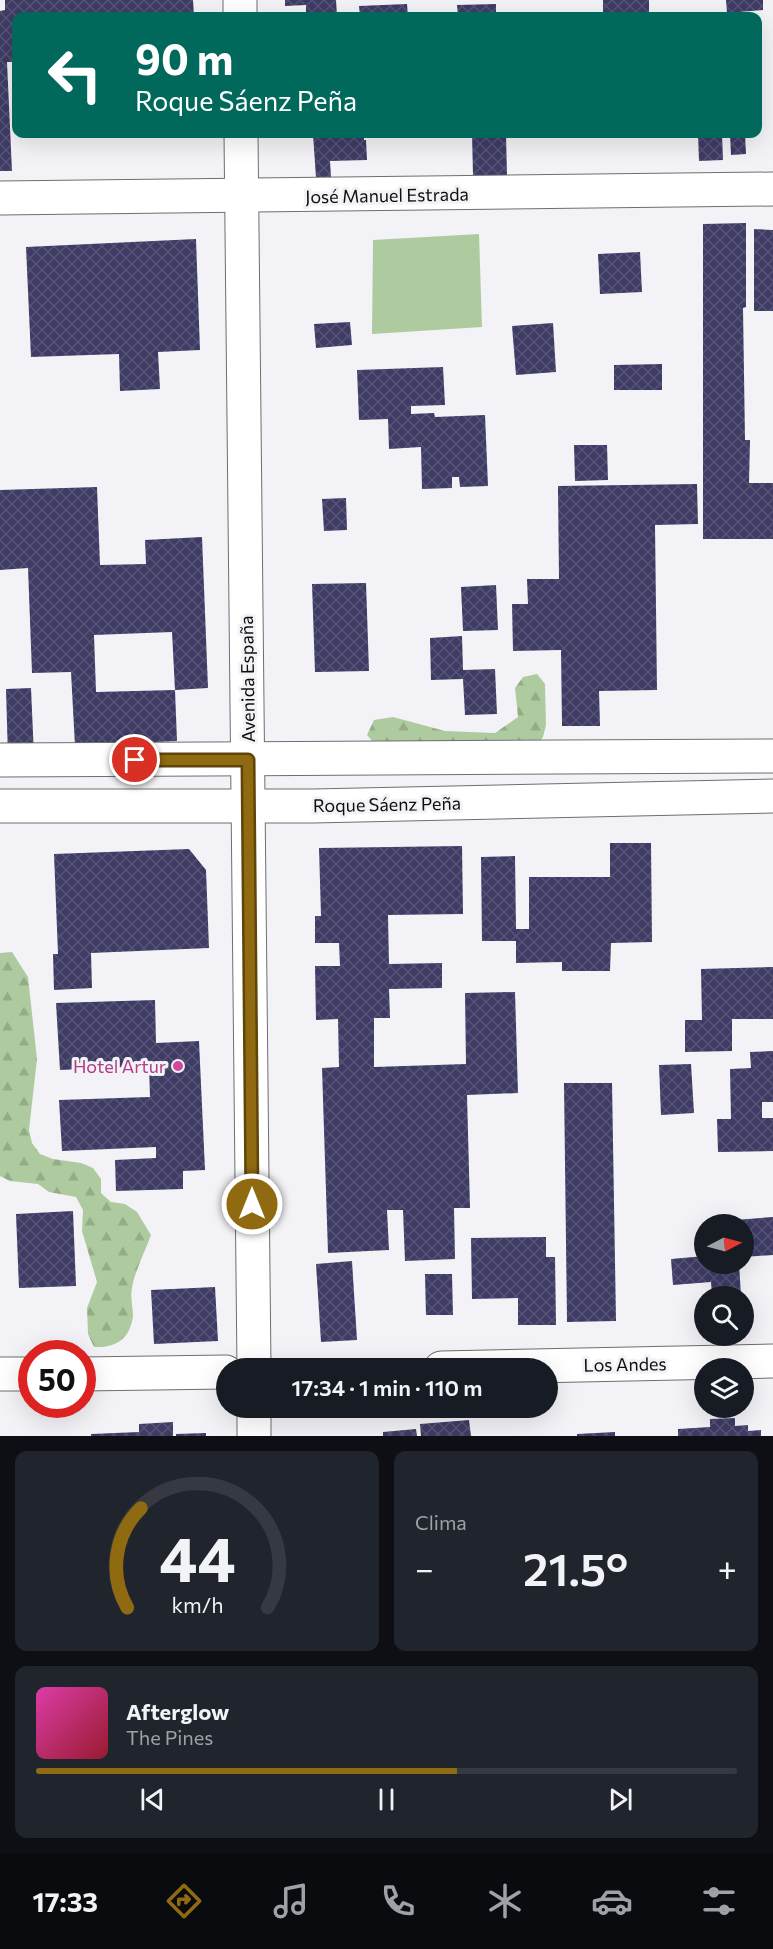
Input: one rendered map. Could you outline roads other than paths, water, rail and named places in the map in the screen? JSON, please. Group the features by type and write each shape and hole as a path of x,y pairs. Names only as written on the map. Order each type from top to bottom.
{"street":[{"name":"Avenida España","path":"241,138 254,1358"},
{"name":"José Manuel Estrada","path":"0,198 242,197 773,189"},
{"path":"0,760 773,756"},
{"name":"Roque Sáenz Peña","path":"0,806 249,806 773,796"},
{"name":"Los Andes","path":"558,1366 773,1361"},
{"path":"96,1374 216,1372"},
{"path":"0,1374 18,1374"},
{"path":"254,1418 254,1436"}],"place":[{"name":"Hotel Artur","path":"178,1066"}]}
